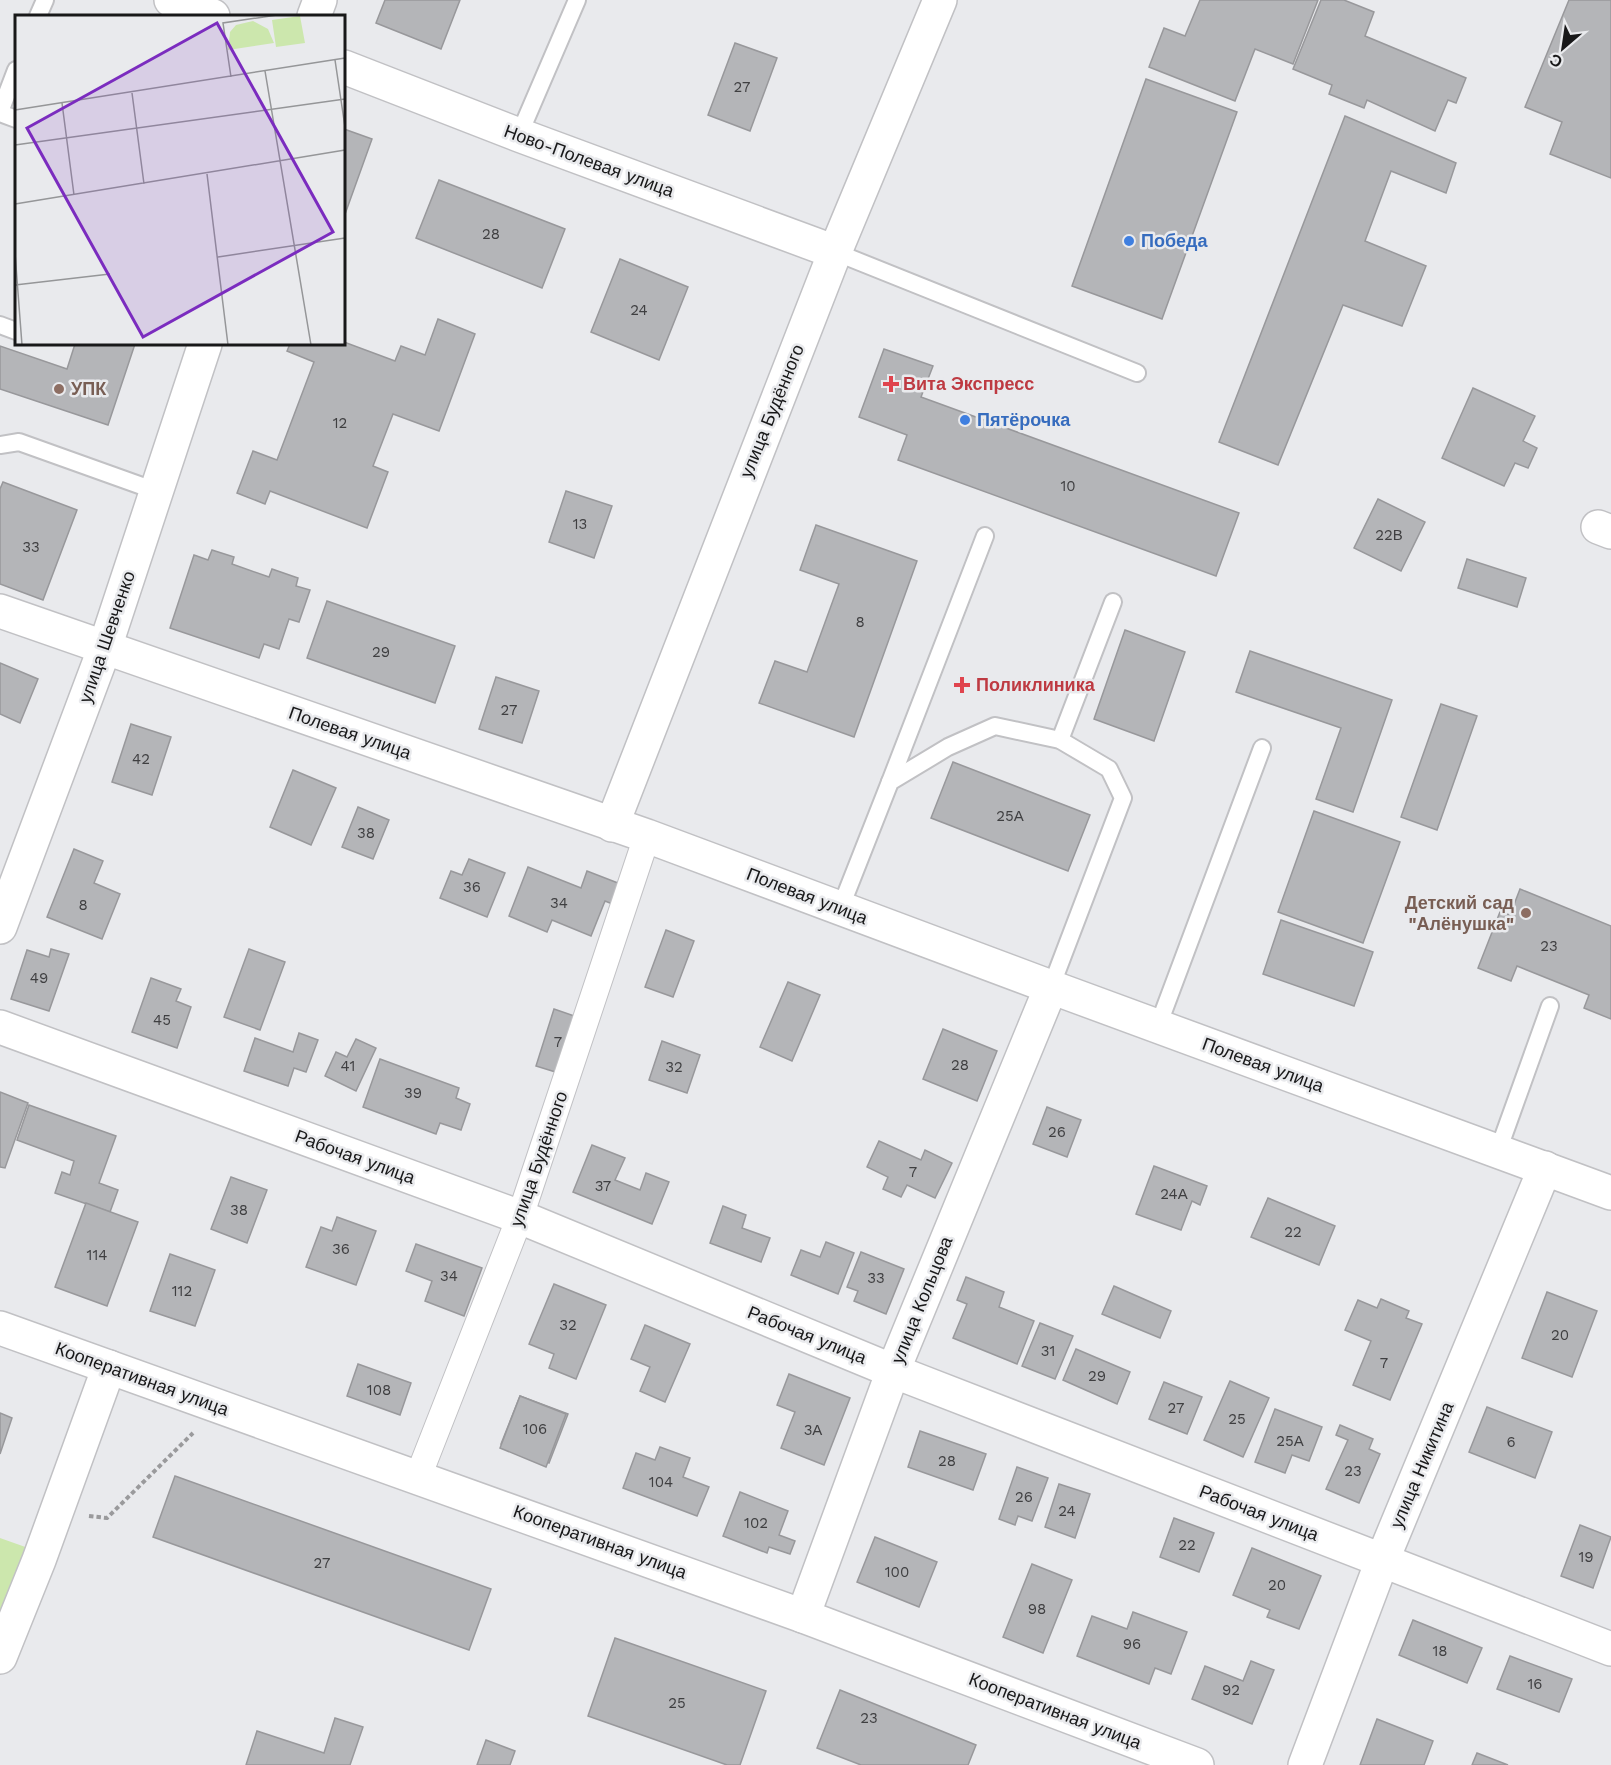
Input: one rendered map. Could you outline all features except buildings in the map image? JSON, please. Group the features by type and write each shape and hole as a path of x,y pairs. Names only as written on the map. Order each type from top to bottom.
{"street":[{"path":"171,0 210,15"},
{"path":"314,15 320,0"},
{"name":"улица Будённого","path":"612,825 835,252 940,0"},
{"name":"Ново-Полевая улица","path":"345,67 519,135 835,252"},
{"name":"улица Шевченко","path":"0,927 105,647 205,345"},
{"name":"Полевая улица","path":"0,611 647,836 1611,1192"},
{"name":"улица Будённого","path":"418,1477 520,1217 647,836"},
{"name":"улица Кольцова","path":"803,1616 893,1371 1051,987"},
{"name":"Рабочая улица","path":"0,1027 520,1217 893,1371 1611,1649"},
{"name":"улица Никитина","path":"1305,1765 1382,1561 1545,1168"},
{"name":"Кооперативная улица","path":"0,1328 803,1616 1197,1765"},
{"path":"0,1657 57,1512 110,1367"}],"lane":[{"path":"38,15 45,0"},
{"path":"519,135 577,0"},
{"path":"15,71 5,86 0,112 15,119"},
{"path":"835,252 1137,373"},
{"path":"0,325 15,331"},
{"path":"0,445 19,442 156,491"},
{"path":"840,909 985,536"},
{"path":"1060,740 1113,602"},
{"path":"891,782 948,747 995,726 1060,740 1110,769 1123,798 1051,987"},
{"path":"1158,1026 1262,748"},
{"path":"1498,1151 1550,1006"}],"path":[{"path":"57,1512 107,1518 194,1432"}],"green space":[{"path":"0,1538 31,1549 17,1585 0,1612"}],"place":[{"name":"Победа","path":"1129,241"},
{"name":"Вита Экспресс","path":"891,384"},
{"name":"УПК","path":"59,389"},
{"name":"Пятёрочка","path":"965,420"},
{"name":"Поликлиника","path":"962,685"},
{"name":"Детский сад \"Алёнушка\"","path":"1526,913"}]}
